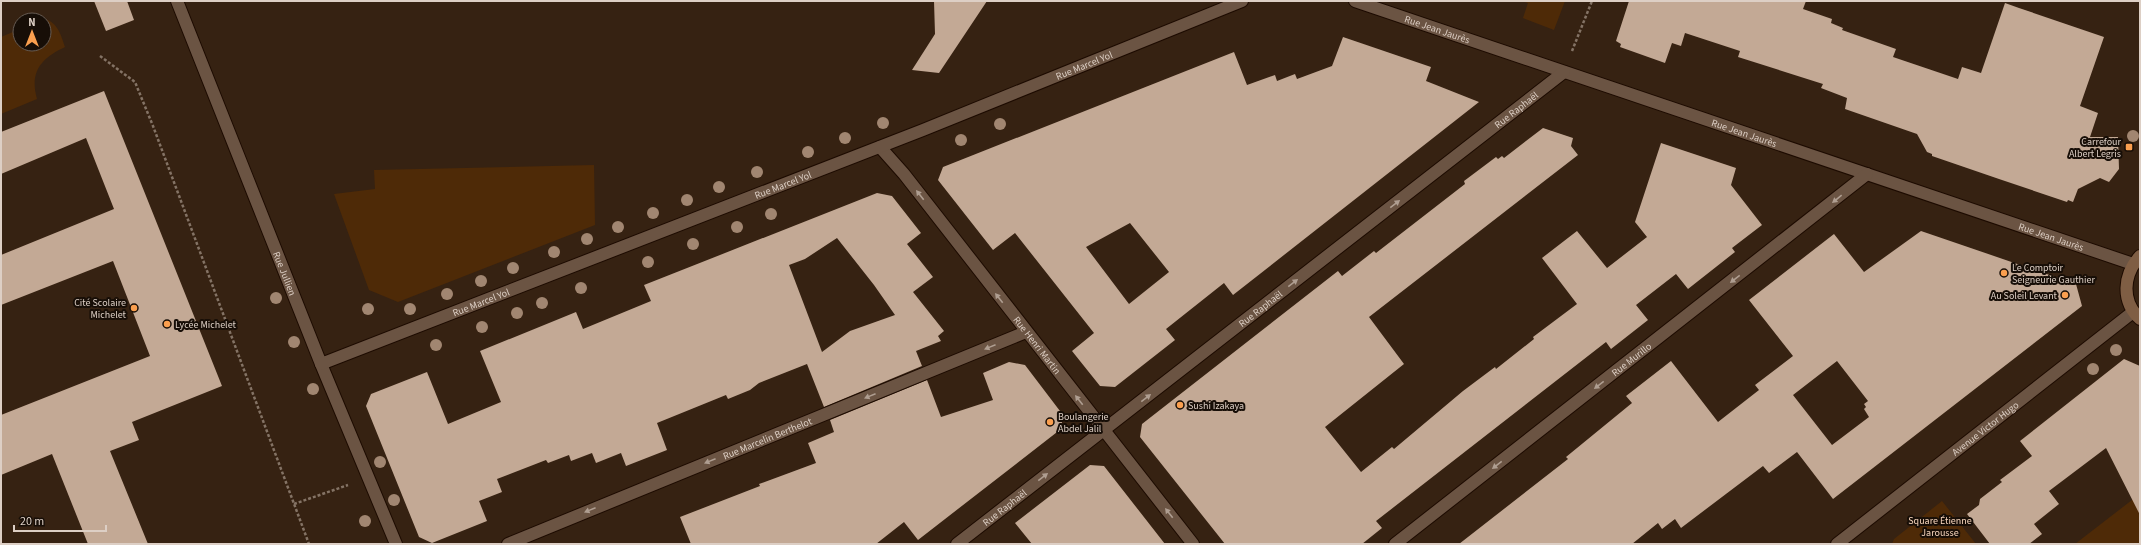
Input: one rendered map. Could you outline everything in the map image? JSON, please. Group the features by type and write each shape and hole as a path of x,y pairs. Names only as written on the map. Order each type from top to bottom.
{"main road":[{"path":"2136,315 2126,294 2126,284 2137,260"}],"street":[{"name":"Rue Jullien","path":"177,1 322,364 396,544"},
{"name":"Rue Marcel Yol","path":"322,364 880,147 1242,1"},
{"name":"Rue Jean Jaurès","path":"1355,1 1867,174 2137,260"},
{"name":"Rue Raphaël","path":"957,544 1564,72"},
{"name":"Rue Henri Martin","path":"880,147 904,174 1193,544"},
{"name":"Rue Murillo","path":"1395,544 1867,174"},
{"name":"Avenue Victor Hugo","path":"1845,542 2136,315"},
{"name":"Rue Marcelin Berthelot","path":"508,544 1026,332"}],"path":[{"path":"1564,72 1592,1"},
{"path":"100,56 134,82 138,90 156,134 309,544"},
{"path":"294,504 369,477"}],"green space":[{"path":"1522,1 1565,1 1554,30 1523,18 1528,3"},
{"path":"52,22 56,26 65,47 50,56 39,67 36,73 35,81 37,99 1,114 1,37 12,32 12,52 52,52"},
{"path":"594,165 595,225 398,302 369,290 334,194 375,189 374,170"},
{"path":"2140,494 2140,544 2075,544 2132,500"},
{"name":"Square Étienne Jarousse","path":"1942,501 1976,544 1892,544 1894,539"}],"building":[{"path":"94,1 127,1 134,20 106,31"},
{"path":"934,1 987,1 939,73 912,70 935,34"},
{"path":"1629,1 1806,1 1803,9 1832,19 1831,23 1843,28 1842,30 1896,49 1893,57 1958,79 1962,67 1981,73 2005,3 2104,37 2080,106 2098,113 2090,137 2118,137 2119,169 2109,182 2100,178 2078,189 2073,202 2068,200 2067,202 1999,179 1932,156 1932,154 1927,152 1917,134 1845,109 1847,98 1821,88 1823,84 1738,57 1740,51 1685,33 1681,46 1672,43 1665,63 1620,47 1621,44 1616,41"},
{"path":"1343,37 1431,67 1426,81 1479,102 1233,295 1224,283 1166,329 1175,340 1115,387 1100,386 1072,351 1094,333 1015,233 993,250 938,180 943,167 1234,52 1247,85 1275,75 1277,81 1295,74 1297,79 1332,66","holes":["1130,223 1169,272 1129,304 1086,247"]},
{"name":"Lycée Michelet","path":"104,91 222,386 132,422 139,440 110,451 148,544 88,544 52,454 1,475 1,415 150,356 113,261 1,305 1,255 114,209 86,138 1,174 1,132"},
{"path":"1543,128 1573,138 1571,146 1578,155 1369,317 1404,364 1325,427 1361,472 1392,447 1394,449 1463,391 1495,367 1496,369 1534,339 1533,337 1577,304 1542,258 1577,231 1607,268 1647,237 1635,222 1661,143 1736,168 1731,185 1762,225 1732,248 1735,252 1688,289 1676,274 1636,305 1648,320 1611,349 1606,342 1376,521 1382,528 1362,544 1225,544 1140,437 1142,424 1338,271 1342,276 1374,251 1376,253 1465,184 1464,181 1496,157 1498,159 1502,156 1504,158"},
{"path":"877,193 892,196 921,233 907,244 933,277 913,292 944,331 938,336 941,341 916,351 922,366 824,407 807,364 759,383 750,390 728,399 726,395 657,423 667,450 626,466 621,453 596,463 592,453 571,461 569,455 548,463 546,460 497,479 502,492 479,501 487,521 432,543 419,537 366,406 371,394 427,372 448,424 501,402 480,351 576,312 583,329 651,301 644,285","holes":["837,238 874,285 895,315 850,331 822,352 789,265 805,259"]},
{"path":"1921,231 2076,284 2082,306 1833,499 1797,452 1769,473 1763,466 1681,528 1675,519 1662,529 1658,523 1632,544 1459,544 1568,459 1566,457 1632,403 1626,396 1671,361 1718,422 1759,390 1755,385 1793,356 1749,300 1834,234 1864,272","holes":["1837,361 1868,401 1864,404 1866,407 1864,409 1869,417 1832,445 1793,395"]},
{"path":"2124,359 2140,366 2140,515 2106,448 2049,491 2059,504 2034,524 2042,534 2029,544 1990,544 1967,514 1979,505 1980,499 2002,482 2000,480 2032,456 2020,441"},
{"path":"1009,362 1025,365 1063,415 1061,429 918,540 904,522 876,544 691,544 680,517 760,486 759,484 816,463 808,443 834,432 830,420 927,380 941,417 993,400 983,373"},
{"path":"1090,465 1104,466 1165,544 1032,544 1015,523"}],"place":[{"name":"Carrefour Albert Legris","path":"2129,147"},
{"name":"Le Comptoir Seigneurie Gauthier","path":"2004,273"},
{"name":"Au Soleil Levant","path":"2065,295"},
{"name":"Cité Scolaire Michelet","path":"134,308"},
{"name":"Lycée Michelet","path":"167,324"},
{"name":"Sushi Izakaya","path":"1180,405"},
{"name":"Boulangerie Abdel Jalil","path":"1050,422"}]}
